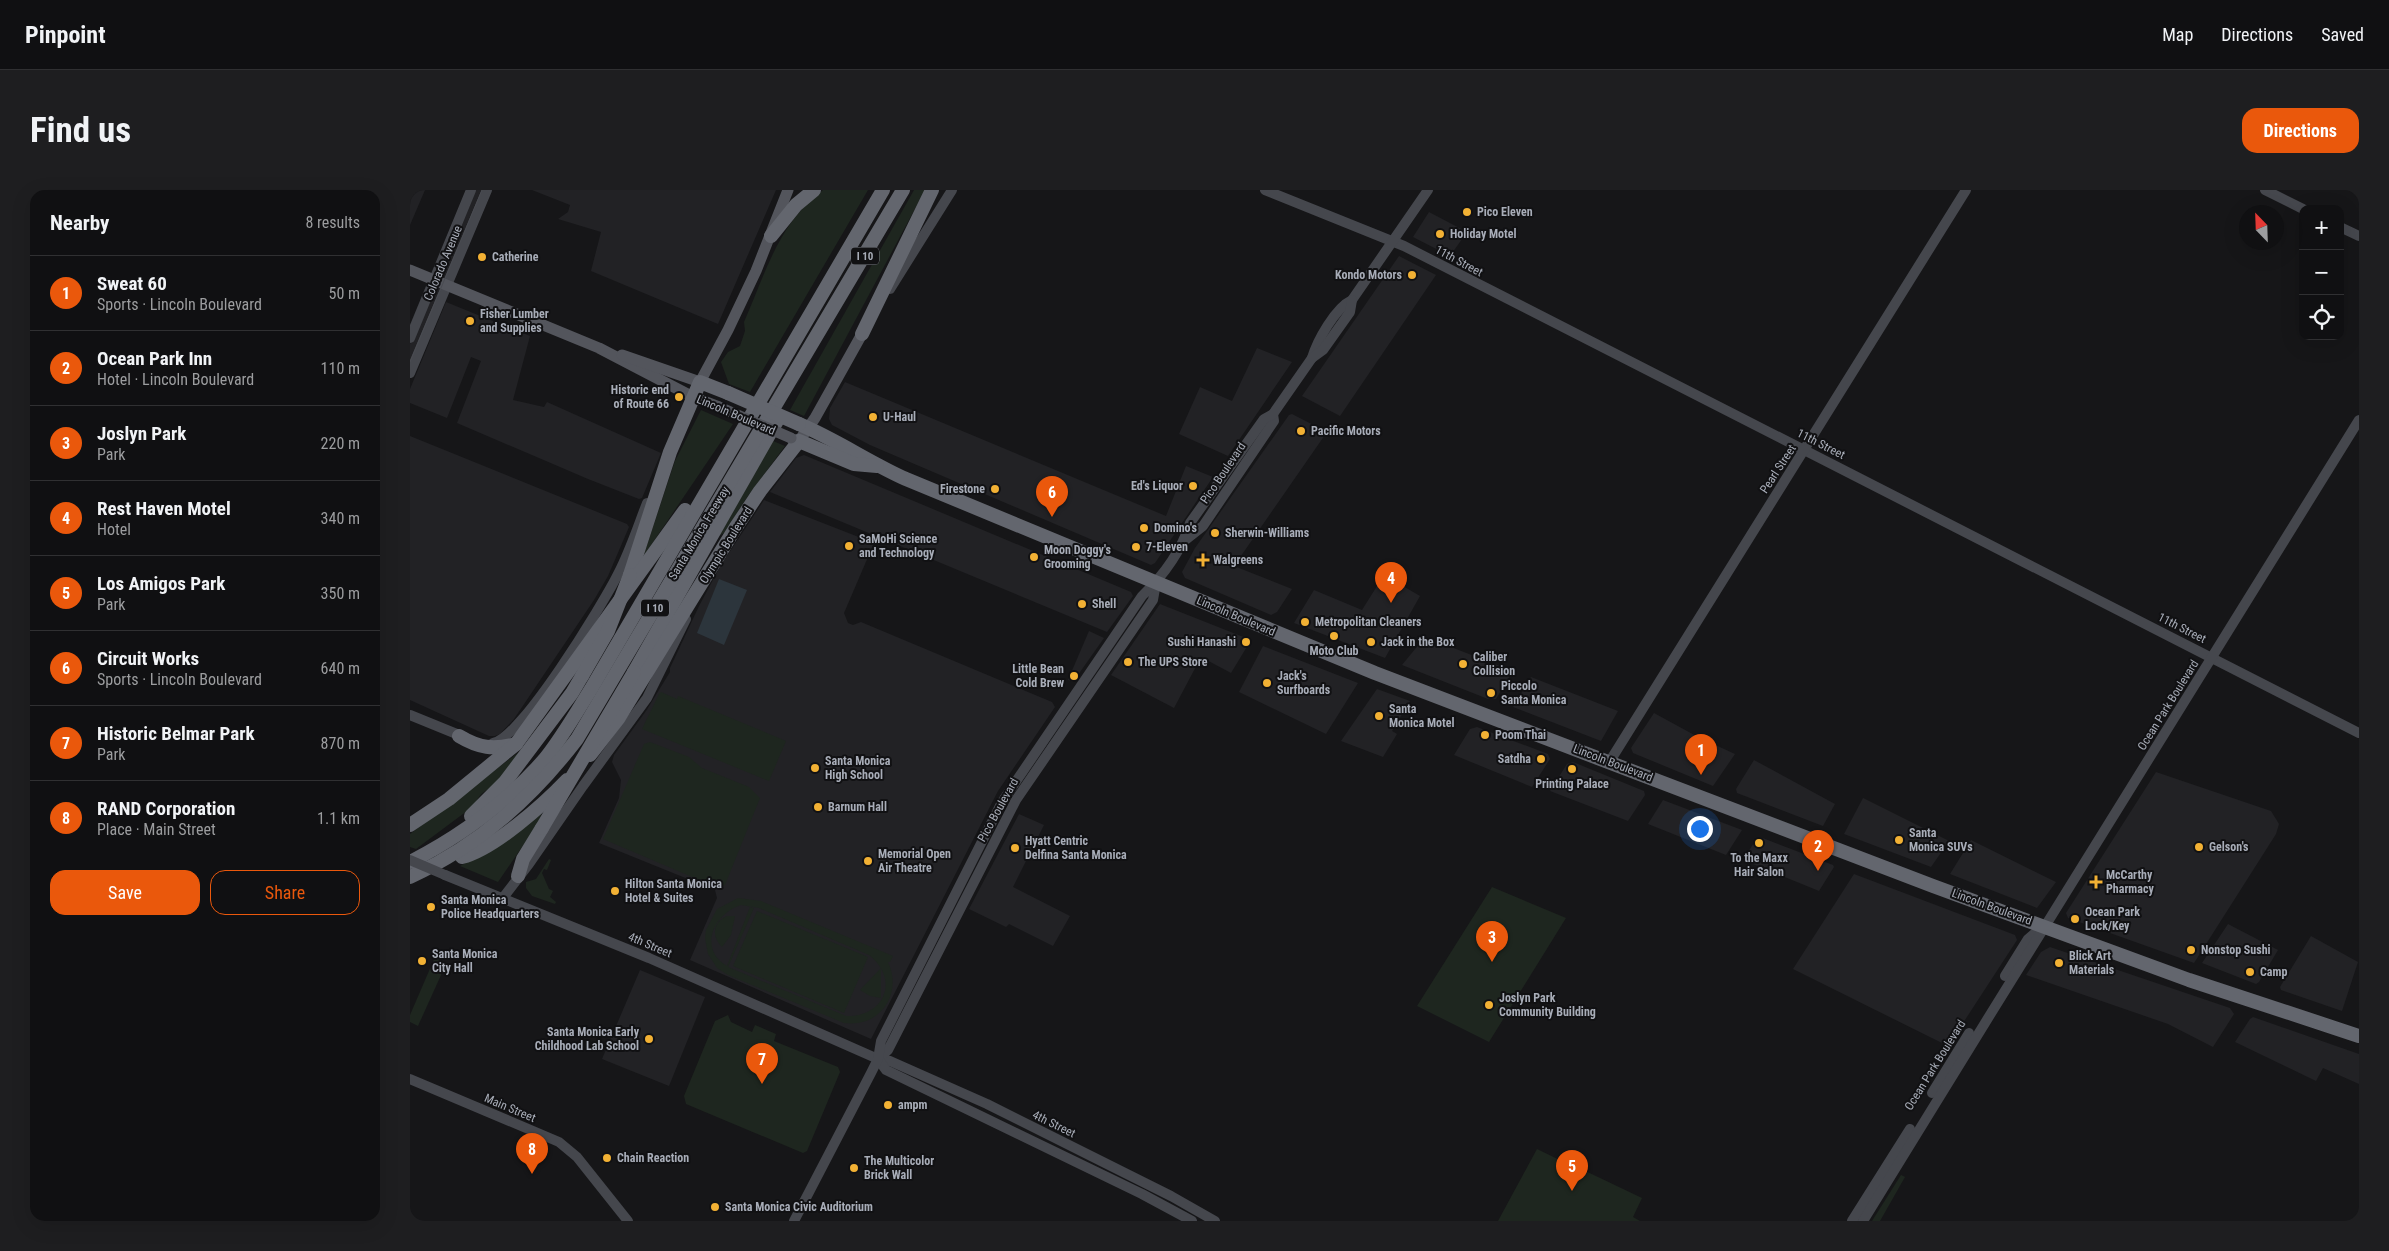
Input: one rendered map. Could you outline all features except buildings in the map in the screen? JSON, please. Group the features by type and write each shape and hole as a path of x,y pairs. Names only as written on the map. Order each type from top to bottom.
{"highway":[{"path":"771,236 796,205 814,190"},
{"name":"Santa Monica Freeway","path":"410,862 452,839 500,804 544,759 592,689 708,486 883,190"},
{"name":"Santa Monica Freeway","path":"410,877 445,868 547,777 577,739 903,190"},
{"path":"862,334 932,190"},
{"path":"518,876 523,859 634,672 757,457 826,321"},
{"path":"410,862 469,818 505,782 572,693 608,631 630,575 670,452 700,382"},
{"name":"Lincoln Boulevard","path":"700,382 804,426 868,458 877,466"},
{"name":"Lincoln Boulevard","path":"795,440 854,464 877,466 1375,673 2043,926 2202,984 2359,1036"},
{"name":"Olympic Boulevard","path":"701,584 795,440"},
{"path":"410,825 449,799 516,744 685,511 708,486"},
{"path":"445,868 506,833 553,795 582,765 618,719 701,584"},
{"path":"459,736 479,747 488,749 516,744"}],"main road":[{"path":"700,382 728,330 771,236 788,190"},
{"name":"Lincoln Boulevard","path":"410,270 600,348 693,397 795,440"},
{"name":"Olympic Boulevard","path":"795,440 862,334"},
{"name":"Lincoln Boulevard","path":"600,348 645,361 700,382"}],"street":[{"name":"Colorado Avenue","path":"410,338 472,190"},
{"name":"Colorado Avenue","path":"410,373 487,190"},
{"name":"Olympic Boulevard","path":"862,334 952,190"},
{"name":"11th Street","path":"1265,190 1347,225 1392,241 2359,733"},
{"name":"Pico Boulevard","path":"794,1221 878,1059 888,1050 1016,800 1153,600 1156,583 1184,541 1202,526 1274,421 1273,414 1312,358 1315,346 1343,304 1352,300 1428,190"},
{"name":"Pearl Street","path":"1610,762 1966,190"},
{"path":"2265,190 2299,207"},
{"path":"2344,229 2359,236"},
{"name":"Ocean Park Boulevard","path":"1857,1219 2036,942 2043,926 2213,658 2359,420"},
{"path":"410,715 480,743 501,742 530,710 607,594 619,572 657,478 670,452"},
{"name":"Olympic Boulevard","path":"502,899 648,698 701,584"},
{"name":"4th Street","path":"410,862 445,868 502,899 650,958 878,1059 890,1061 987,1104 1171,1196 1215,1221"},
{"name":"Ocean Park Boulevard","path":"1857,1219 1898,1162 1896,1156 1911,1134 1926,1103 2028,939 2043,926"},
{"name":"4th Street","path":"878,1059 886,1070 1142,1194 1192,1221"},
{"name":"Main Street","path":"410,1079 563,1145 578,1157 628,1221"}],"shaded area":[{"path":"410,190 425,190 410,225"},
{"path":"475,190 484,190 410,366 410,344"},
{"path":"532,190 776,190 718,324 591,271 601,232 558,219 568,212 570,205"},
{"path":"823,190 868,190 750,392 729,384 721,362 728,352 740,346 745,331 744,322 775,250 795,217"},
{"path":"914,190 925,190 804,416 790,410"},
{"name":"Holiday Motel","path":"1429,212 1467,232 1450,256 1413,237"},
{"path":"1399,256 1436,275 1340,416 1302,396"},
{"path":"446,302 530,336 513,400 544,407 547,402 661,453 642,498 639,499 588,479 457,423 481,361 471,357 447,418 410,403 410,389"},
{"path":"1257,348 1292,362 1228,456 1179,434 1200,387 1232,401"},
{"path":"845,382 1166,516 1186,466 1213,477 1155,563 1151,565 870,445 832,425 829,419 830,408"},
{"path":"701,410 733,424 643,557 675,461"},
{"path":"1292,414 1327,432 1234,566 1292,589 1277,612 1271,615 1185,578 1182,572 1195,548 1289,415"},
{"path":"410,436 627,524 629,527 608,576 594,600 514,719 500,734 495,736 489,736 410,700"},
{"path":"773,441 785,446 748,496 724,533 719,536"},
{"path":"804,455 1131,592 1133,596 1107,632 770,492 796,458"},
{"name":"Santa Monica High School","path":"764,500 874,543 844,613 848,623 853,625 861,622 1052,702 1055,707 998,791 871,1039 690,960 717,898 715,890 599,843 619,798 621,780 612,762 614,755 646,711 670,672 670,668 699,606 721,565"},
{"path":"1384,575 1420,596 1385,658 1294,623 1314,590 1362,610"},
{"path":"719,579 747,590 724,645 697,633"},
{"path":"1160,604 1251,640 1231,673 1201,657 1174,708 1111,675"},
{"path":"1089,631 1104,638 1073,682 1068,680"},
{"path":"1425,637 1513,671 1496,699 1488,699 1402,665"},
{"path":"1263,646 1358,683 1326,734 1239,692"},
{"path":"1531,677 1618,711 1601,741 1513,707"},
{"name":"Santa Monica Motel","path":"1377,689 1410,701 1392,731 1397,734 1383,757 1341,741"},
{"path":"661,692 677,699 678,696 786,741 769,781 642,729"},
{"path":"1654,713 1698,737 1735,754 1713,786 1633,753 1631,748"},
{"path":"1477,727 1548,754 1550,759 1532,787 1454,755 1470,729"},
{"path":"650,742 689,757 702,768 749,787 760,798 725,885 718,888 603,839 644,744"},
{"path":"523,749 503,778 482,793 475,805 416,849 410,847 410,834"},
{"path":"1754,760 1835,804 1823,826 1737,793 1736,789"},
{"path":"1573,762 1644,791 1645,795 1628,821 1550,791 1567,764"},
{"path":"2156,772 2271,811 2279,824 2276,834 2194,963 2068,918 2066,913"},
{"path":"1863,798 1949,841 1931,867 1844,834"},
{"path":"1663,800 1742,830 1726,855 1648,824"},
{"path":"542,813 537,825 498,882 460,866 496,846"},
{"path":"1019,814 1044,825 1013,887 1070,916 1053,946 1009,924 1006,927 969,909"},
{"path":"1760,837 1833,865 1834,867 1819,891 1743,860 1757,838"},
{"path":"1971,840 2056,882 2037,908 1950,874"},
{"path":"549,859 551,860 547,870 544,869 542,873 549,889 553,891 550,897 556,902 555,904 532,896 526,888 526,882 536,879"},
{"path":"1854,874 2015,935 2017,940 1948,1046 1793,969"},
{"path":"1492,887 1566,918 1489,1042 1417,1006"},
{"path":"738,898 761,901 893,956 890,962 888,962 893,986 890,997 878,1014 868,1020 857,1023 844,1023 728,975 717,968 708,954 705,938 706,930 717,909","holes":["741,905 759,908 869,955 879,965 884,975 886,985 884,995 879,1003 859,1015 846,1016 728,967 754,908 750,907 727,966 718,959 713,951 711,942 717,924 723,916"]},
{"path":"757,911 868,957 844,1013 733,966"},
{"path":"727,916 735,916 731,935 722,947 718,943 715,930 719,922"},
{"path":"2228,924 2278,950 2256,984 2202,963"},
{"path":"2311,936 2358,962 2342,1011 2281,990 2280,987"},
{"path":"2050,947 2230,1008 2234,1014 2213,1047 2168,1024 2026,975 2041,952"},
{"path":"435,957 446,964 418,1026 410,1022 410,1015"},
{"path":"881,968 881,998 870,996 860,990"},
{"name":"Santa Monica Early Childhood Lab School","path":"640,970 705,997 669,1086 602,1059"},
{"path":"728,1015 731,1022 752,1032 755,1025 776,1034 774,1041 838,1067 840,1072 807,1151 803,1153 686,1104 684,1096 715,1021"},
{"path":"2253,1017 2359,1054 2359,1084 2323,1068 2316,1081 2235,1042"},
{"path":"1537,1149 1574,1167 1570,1175 1572,1176 1577,1167 1642,1198 1633,1217 1640,1221 1498,1221"},
{"path":"1901,1175 1905,1177 1880,1221 1872,1221"}],"tram line":[{"path":"410,362 482,190"}],"place":[{"name":"Pico Eleven","path":"1467,212"},
{"name":"Holiday Motel","path":"1440,234"},
{"name":"Catherine","path":"482,257"},
{"name":"Kondo Motors","path":"1412,275"},
{"name":"Fisher Lumber and Supplies","path":"470,321"},
{"name":"Historic end of Route 66","path":"679,397"},
{"name":"U-Haul","path":"873,417"},
{"name":"Pacific Motors","path":"1301,431"},
{"name":"Ed's Liquor","path":"1193,486"},
{"name":"Firestone","path":"995,489"},
{"name":"Circuit Works","path":"1052,517"},
{"name":"Domino's","path":"1144,528"},
{"name":"Sherwin-Williams","path":"1215,533"},
{"name":"SaMoHi Science and Technology","path":"849,546"},
{"name":"7-Eleven","path":"1136,547"},
{"name":"Moon Doggy's Grooming","path":"1034,557"},
{"name":"Walgreens","path":"1203,560"},
{"name":"Rest Haven Motel","path":"1391,603"},
{"name":"Shell","path":"1082,604"},
{"name":"Metropolitan Cleaners","path":"1305,622"},
{"name":"Moto Club","path":"1334,636"},
{"name":"Sushi Hanashi","path":"1246,642"},
{"name":"Jack in the Box","path":"1371,642"},
{"name":"The UPS Store","path":"1128,662"},
{"name":"Caliber Collision","path":"1463,664"},
{"name":"Little Bean Cold Brew","path":"1074,676"},
{"name":"Jack's Surfboards","path":"1267,683"},
{"name":"Piccolo Santa Monica","path":"1491,693"},
{"name":"Santa Monica Motel","path":"1379,716"},
{"name":"Poom Thai","path":"1485,735"},
{"name":"Satdha","path":"1541,759"},
{"name":"Santa Monica High School","path":"815,768"},
{"name":"Printing Palace","path":"1572,769"},
{"name":"Sweat 60","path":"1701,775"},
{"name":"Barnum Hall","path":"818,807"},
{"name":"Santa Monica SUVs","path":"1899,840"},
{"name":"To the Maxx Hair Salon","path":"1759,843"},
{"name":"Gelson's","path":"2199,847"},
{"name":"Hyatt Centric Delfina Santa Monica","path":"1015,848"},
{"name":"Memorial Open Air Theatre","path":"868,861"},
{"name":"Ocean Park Inn","path":"1818,871"},
{"name":"McCarthy Pharmacy","path":"2096,882"},
{"name":"Hilton Santa Monica Hotel & Suites","path":"615,891"},
{"name":"Santa Monica Police Headquarters","path":"431,907"},
{"name":"Ocean Park Lock/Key","path":"2075,919"},
{"name":"Nonstop Sushi","path":"2191,950"},
{"name":"Santa Monica City Hall","path":"422,961"},
{"name":"Joslyn Park","path":"1492,962"},
{"name":"Blick Art Materials","path":"2059,963"},
{"name":"Camp","path":"2250,972"},
{"name":"Joslyn Park Community Building","path":"1489,1005"},
{"name":"Santa Monica Early Childhood Lab School","path":"649,1039"},
{"name":"Historic Belmar Park","path":"762,1084"},
{"name":"ampm","path":"888,1105"},
{"name":"Chain Reaction","path":"607,1158"},
{"name":"The Multicolor Brick Wall","path":"854,1168"},
{"name":"RAND Corporation","path":"532,1174"},
{"name":"Los Amigos Park","path":"1572,1191"},
{"name":"Santa Monica Civic Auditorium","path":"715,1207"}]}
